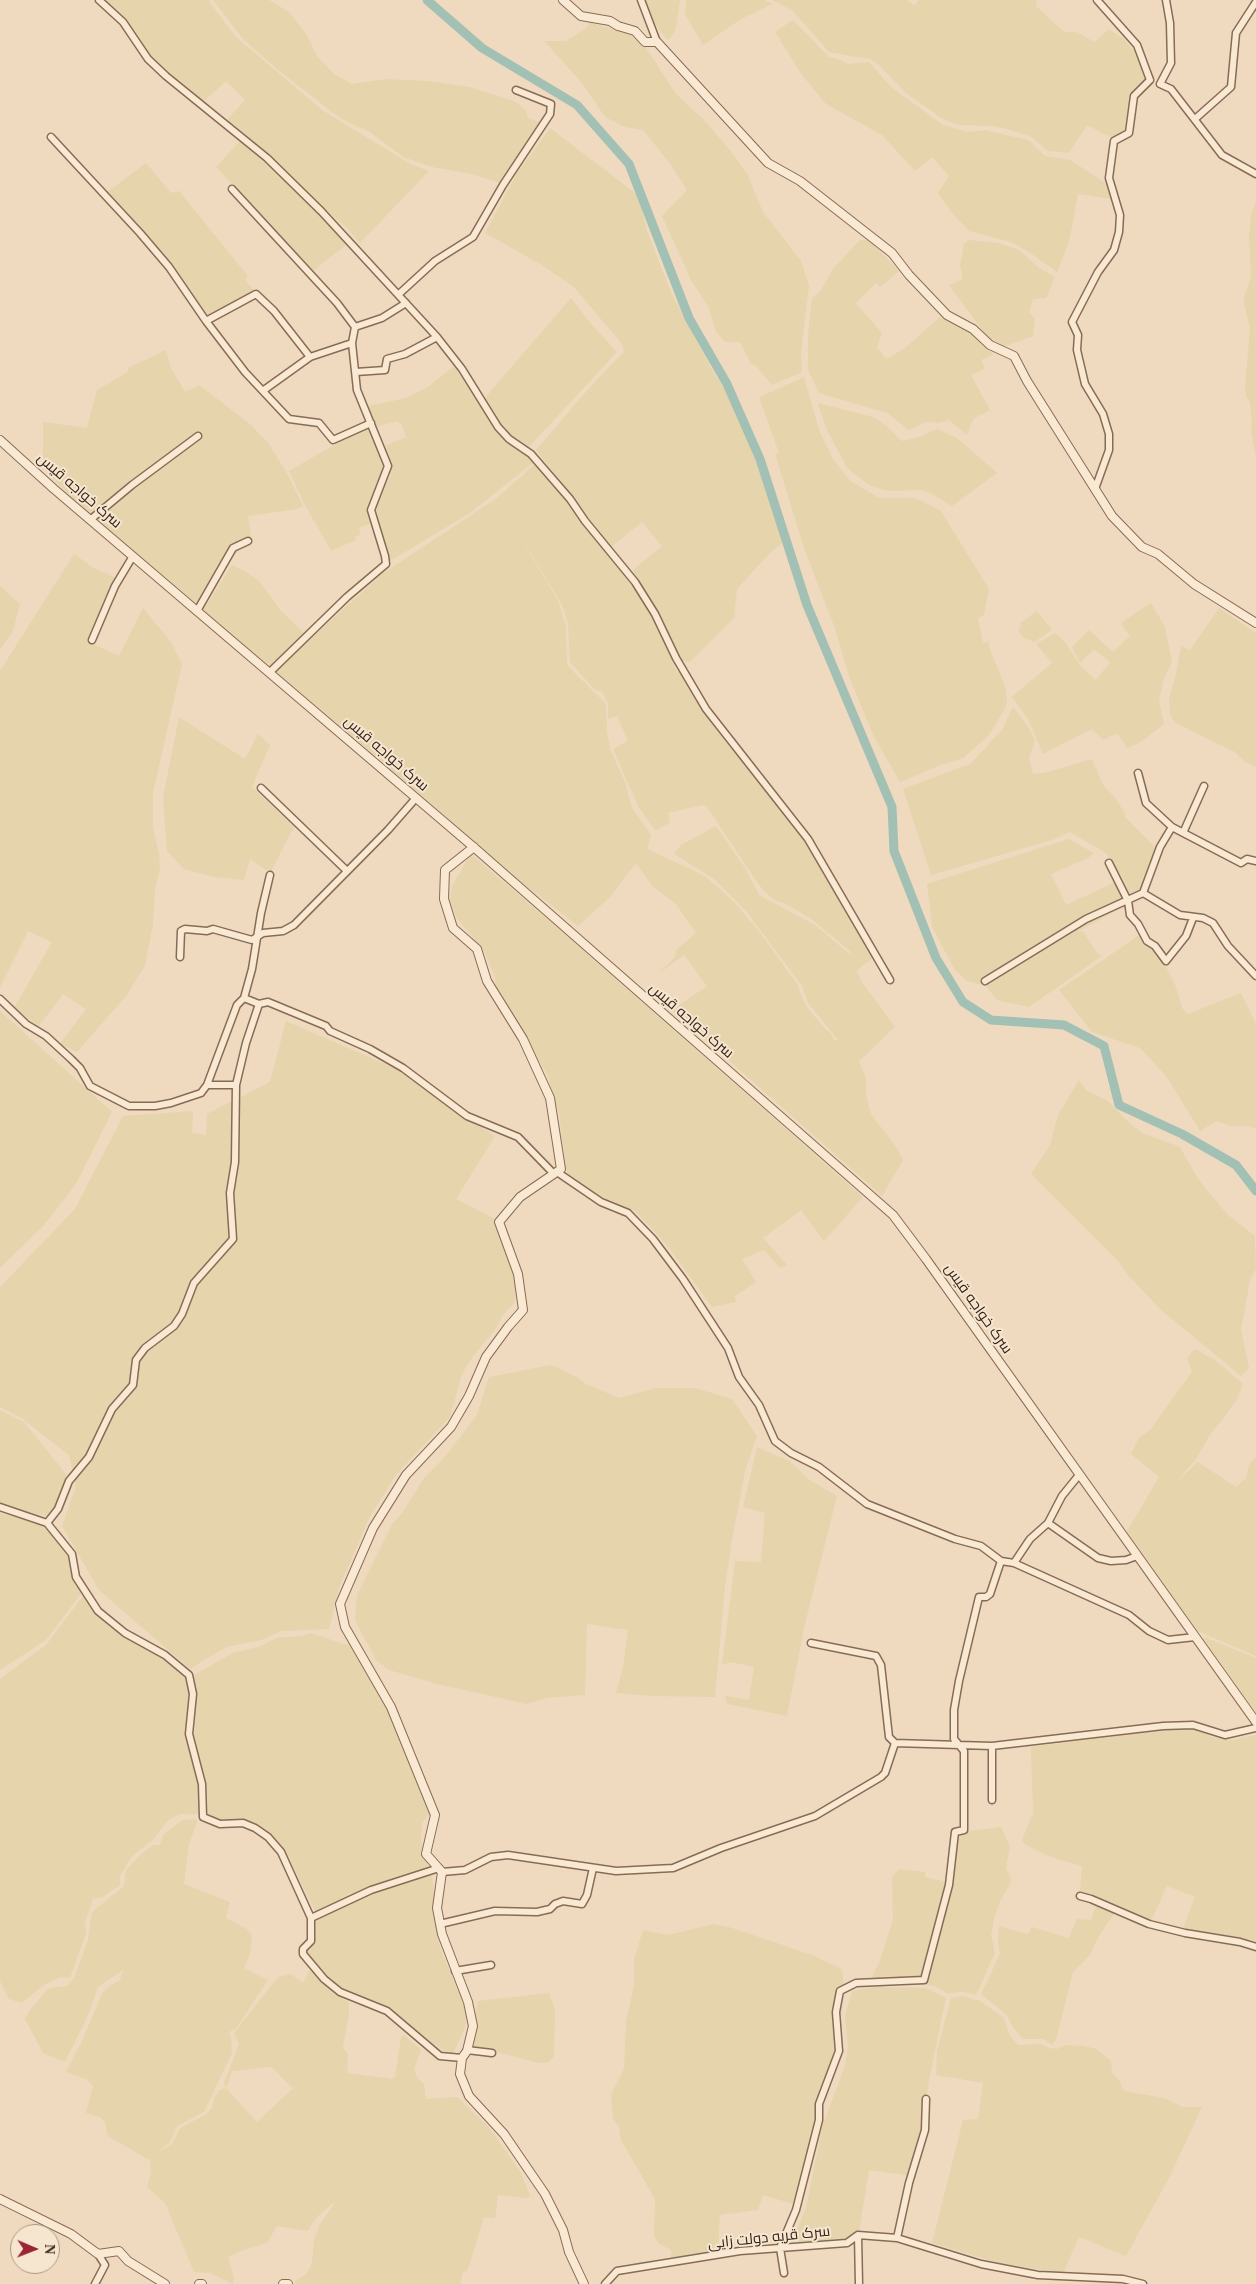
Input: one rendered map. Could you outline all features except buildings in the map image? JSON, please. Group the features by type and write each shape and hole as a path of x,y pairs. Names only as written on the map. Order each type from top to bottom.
{"street":[{"path":"99,0 123,22 148,59 166,76 267,158 322,211 399,294 462,369 498,428 509,439 531,454 550,474 585,521 635,582 655,614 676,658 706,709 808,839 890,980"},
{"path":"563,0 581,16 601,18 635,32 653,42 768,163 800,182 892,253 909,275 947,314 972,329 990,344 1014,356 1027,382 1112,516 1142,547 1158,554 1194,584 1256,623"},
{"path":"641,0 653,42"},
{"path":"1097,0 1137,45 1150,80"},
{"path":"1159,82 1171,63 1170,23 1166,0"},
{"path":"1196,120 1231,87 1236,33 1256,2"},
{"path":"1096,489 1109,450 1109,434 1103,414 1085,384 1077,350 1078,336 1072,322 1098,272 1114,250 1119,232 1120,215 1109,178 1114,141 1129,132 1134,96 1150,80"},
{"path":"1150,80 1159,82 1171,89 1222,155 1256,174"},
{"path":"399,294 434,261 472,237 503,185 550,114 551,104 516,90"},
{"path":"50,137 158,253 245,372 264,390 289,419 318,423 333,440 371,423"},
{"path":"232,189 337,303 355,327 352,343 357,390 388,466 371,510 386,556 386,564 347,597 270,672"},
{"path":"206,321 256,294 274,311 310,357"},
{"path":"355,327 382,318 406,303"},
{"path":"356,372 385,370 387,359 405,354 436,337"},
{"path":"264,390 310,357 352,343"},
{"path":"90,520 132,485 198,436"},
{"name":"سرک خواجه قیس","path":"0,440 90,520 474,847 892,1215 926,1259 1256,1722"},
{"path":"197,611 233,548 248,541"},
{"path":"92,640 115,586 133,556"},
{"path":"1138,773 1146,804 1172,828 1241,863 1247,860 1256,861"},
{"path":"1183,833 1204,786"},
{"path":"261,788 346,870"},
{"path":"180,957 181,931 184,929 207,931 213,929 252,940 264,934 283,931 294,925 346,870 388,830 416,798"},
{"path":"985,981 1086,919 1143,893 1160,848 1172,828"},
{"path":"474,847 445,870 444,899 454,928 477,949 488,981 523,1039 550,1098 561,1169 520,1198 499,1222 518,1274 524,1310 508,1326 486,1357 469,1396 451,1427 401,1482 373,1528 340,1604 346,1627 391,1707 435,1815 426,1854 440,1870 437,1908 440,1924 455,1971 468,2002 473,2026 467,2050 462,2058 460,2074 469,2096 504,2134 536,2179 563,2230 569,2252 584,2284"},
{"path":"1109,863 1128,901 1130,915 1138,924 1147,941 1155,946 1166,961 1186,936 1193,918"},
{"path":"0,999 26,1024 46,1036 72,1059 80,1068 90,1086 129,1106 155,1106 201,1093 207,1084 237,1005 244,998 270,875"},
{"path":"1143,893 1180,915 1203,918 1213,923 1228,946 1256,976"},
{"path":"244,998 259,1004 268,1002 326,1026 330,1031 370,1049 403,1068 467,1116 518,1137 556,1173 601,1202 628,1213 653,1239 683,1279 728,1348 739,1377 759,1405 776,1442 791,1453 819,1467 867,1504 955,1539 981,1546 1002,1561 1014,1563 1129,1615 1148,1630 1168,1640 1195,1636"},
{"path":"47,1523 58,1509 69,1481 89,1457 112,1409 133,1385 136,1360 145,1348 174,1326 182,1314 194,1283 233,1239 230,1193 235,1162 236,1085 246,1043 259,1004"},
{"path":"207,1084 236,1085"},
{"path":"1014,1563 1030,1540 1048,1523 1062,1496 1079,1475"},
{"path":"0,1507 47,1523 72,1554 76,1577 98,1611 125,1633 165,1655 189,1676 193,1694 189,1734 202,1784 203,1817 220,1824 243,1823 255,1828 268,1837 281,1852 311,1918 311,1940 303,1949 303,1954 324,1979 340,1992 387,2012 440,2056 462,2058"},
{"path":"1048,1523 1098,1558 1111,1561 1126,1560 1137,1556"},
{"path":"784,2273 780,2248 796,2210 819,2120 818,2104 839,2051 836,2012 840,1990 856,1983 924,1980 949,1885 955,1832 964,1830 964,1751 954,1739 954,1710 964,1655 979,1596 986,1597 990,1594 1002,1561"},
{"path":"811,1643 876,1656 881,1665 889,1737 894,1743 992,1746 1162,1726 1193,1726 1225,1735 1256,1728"},
{"path":"311,1918 372,1890 440,1870 465,1870 491,1857 508,1855 616,1871 673,1868 721,1848 815,1816 881,1777 885,1772 894,1743"},
{"path":"992,1746 992,1800"},
{"path":"440,1924 495,1911 537,1912 550,1909 555,1904 563,1901 582,1904 587,1895 593,1868"},
{"path":"1080,1896 1149,1924 1185,1933 1240,1942 1256,1947"},
{"path":"455,1971 490,1965"},
{"path":"467,2050 492,2053"},
{"path":"897,2238 909,2183 925,2130 926,2099"},
{"path":"0,2199 71,2234 98,2254 105,2264 95,2284"},
{"path":"858,2235 859,2284"},
{"name":"سرک قریه دولت زایی","path":"605,2284 617,2271 740,2251 847,2243 858,2235 897,2238 981,2264 1038,2275 1123,2279 1143,2284"},
{"path":"98,2254 119,2251 128,2261 165,2284"},
{"path":"283,2284 288,2284"}],"shaded area":[{"path":"104,0 208,0 236,37 322,110 412,165 429,171 360,243 348,229 224,123 245,100 226,81 202,103 158,65 142,47 129,24"},
{"path":"213,0 269,0 289,12 307,35 317,56 334,74 352,84 386,79 426,81 470,87 516,102 526,110 528,118 541,123 503,184 472,174 432,167 403,157 370,132 347,122 332,112 277,69 243,39"},
{"path":"644,0 680,0 676,28 671,38 667,40 652,20"},
{"path":"686,0 765,0 772,4 741,19 703,45 685,14"},
{"path":"772,0 906,0 914,5 919,0 1037,0 1036,6 1064,32 1076,32 1095,42 1108,29 1124,39 1134,51 1146,81 1133,94 1131,130 1112,138 1087,125 1069,153 1048,151 1032,137 1011,130 993,126 957,125 940,117 906,93 877,63 869,59 829,52 792,10"},
{"path":"793,20 829,57 848,64 869,62 891,87 943,125 968,132 985,130 1028,140 1045,156 1070,160 1107,184 1111,199 1078,194 1069,242 1057,272 1011,242 969,231 952,213 938,193 949,176 932,157 915,171 882,135 826,104 802,75 775,32"},
{"path":"589,22 637,37 643,43 676,94 705,121 734,155 747,174 763,212 801,261 809,286 801,352 802,372 772,385 755,365 751,364 740,342 725,342 716,332 709,308 691,280 662,216 687,190 671,165 643,130 625,127 605,117 582,83 544,41 566,41 585,29"},
{"path":"550,128 639,196 647,231 671,292 712,370 740,413 783,542 768,555 737,589 734,618 690,662 682,661 633,570 662,546 642,522 611,547 536,450 598,378 624,352 622,344 574,287 540,264 485,233 517,173"},
{"path":"240,141 308,200 347,244 313,271 216,167"},
{"path":"146,163 171,193 179,191 247,275 246,281 256,293 205,320 106,193"},
{"path":"1256,201 1256,457 1251,431 1250,402 1246,396 1245,387 1250,328 1244,297 1251,276 1249,235 1251,215"},
{"path":"860,240 869,240 899,271 881,287 876,283 856,303 882,333 877,347 886,359 905,348 940,317 959,325 994,354 981,360 985,369 971,375 990,410 973,419 967,435 949,420 939,423 926,422 909,430 887,413 819,393 808,370 808,335 812,299 821,290 833,269"},
{"path":"969,240 998,243 1019,250 1039,268 1055,277 1046,298 1033,299 1029,312 1035,319 1033,336 1003,347 985,334 949,285 963,279 960,266 964,244"},
{"path":"571,298 591,324 617,352 529,447 519,444 499,425 484,399"},
{"path":"166,350 171,368 185,392 199,385 250,424 269,444 289,477 303,506 297,509 248,516 252,544 242,547 234,556 199,605 77,504 43,468 43,422 87,428 97,390 128,372 128,368"},
{"path":"454,366 500,433 534,459 534,462 470,513 390,561 375,521 374,510 377,500 391,475 380,448 406,437 401,423 397,421 375,427 364,407 406,398 428,387"},
{"path":"804,377 819,430 833,459 849,480 879,498 915,498 940,510 989,589 984,615 978,618 983,643 989,642 989,647 1006,689 1007,701 1005,708 989,735 963,758 900,782 874,737 850,679 834,626 805,551 775,454 779,453 759,397"},
{"path":"818,403 873,417 888,427 902,441 919,437 937,429 957,438 997,473 952,506 934,495 921,490 889,491 869,485 847,468 825,426"},
{"path":"369,425 386,470 369,510 371,523 359,528 360,535 355,536 356,540 331,551 305,505 289,471"},
{"path":"535,464 573,509 646,605 677,672 683,671 709,720 729,747 754,772 783,814 820,861 838,898 864,937 874,957 857,970 861,981 895,1027 859,1061 866,1078 866,1094 871,1114 897,1148 903,1160 882,1196 672,1010 707,986 684,955 658,974 675,957 676,950 696,933 676,904 653,887 636,863 610,897 578,926 519,880 275,671 382,574 497,498","holes":["508,516 562,605 568,623 570,662 593,688 603,693 608,704 608,719 617,716 628,741 613,749 638,806 655,830 670,823 668,813 703,805 707,807 759,885 772,899 788,905 810,918 850,951 852,956 815,925 759,895 745,868 716,826 681,845 674,854 714,879 746,911 802,986 808,1003 839,1041 834,1040 830,1032 825,1029 806,1006 797,984 761,934 734,902 705,876 647,849 651,835 632,808 625,782 610,749 606,704 567,665 566,626 558,601"]},
{"path":"74,554 92,567 123,581 93,644 119,656 143,608 170,641 182,664 153,793 153,827 160,869 155,889 153,924 145,966 126,996 77,1052 60,1044 86,1009 63,994 39,1026 14,1008 52,942 28,931 0,987 0,671"},
{"path":"232,565 259,581 282,612 304,633 271,667 202,612"},
{"path":"0,586 20,604 13,631 0,649"},
{"path":"1151,603 1165,627 1172,662 1163,681 1159,701 1164,724 1141,742 1127,748 1117,733 1103,740 1092,729 1043,754 1028,719 1012,697 1052,663 1036,644 1055,633 1065,642 1082,668 1096,680 1110,662 1094,649 1080,663 1072,647 1089,630 1113,652 1130,636 1121,623"},
{"path":"1219,608 1256,633 1256,767 1244,761 1235,752 1175,723 1170,714 1169,699 1181,646 1190,650"},
{"path":"1037,611 1052,630 1034,642 1023,637 1018,630 1021,626 1020,623"},
{"path":"1013,707 1026,723 1035,741 1029,757 1033,774 1044,773 1092,759 1103,785 1113,795 1125,813 1125,817 1155,847 1149,874 1140,890 1130,893 1122,876 1106,853 1070,832 1052,840 931,875 903,789 970,764 1002,730"},
{"path":"179,717 245,759 258,734 270,745 252,787 294,827 270,873 250,859 244,880 214,877 184,869 167,851 163,797"},
{"path":"1068,839 1094,853 1088,858 1051,874 1066,905 1118,881 1128,904 1077,932 1083,931 1097,953 1102,956 1029,1007 997,1000 986,986 967,981 955,970 932,927 927,884"},
{"path":"471,854 567,936 863,1197 824,1241 801,1210 763,1238 787,1265 780,1268 764,1250 742,1259 756,1282 735,1296 736,1302 712,1307 667,1245 635,1211 618,1206 567,1176 559,1113 547,1074 495,989 495,977 484,951 456,917 450,901 452,886"},
{"path":"1141,934 1144,941 1164,963 1176,987 1182,1008 1188,1014 1241,993 1256,1024 1256,1129 1247,1126 1231,1126 1216,1121 1200,1131 1166,1076 1140,1048 1092,1032 1059,990"},
{"path":"0,1011 112,1112 76,1184 44,1225 0,1268"},
{"path":"286,1021 413,1076 465,1117 495,1136 456,1199 497,1220 513,1262 516,1283 515,1302 503,1315 495,1330 473,1356 462,1374 450,1417 396,1475 370,1516 339,1588 329,1629 281,1631 261,1640 226,1647 190,1669 99,1590 62,1526 76,1487 69,1455 20,1417 0,1407 0,1287 75,1209 123,1116 193,1111 192,1133 206,1135 207,1114 270,1082"},
{"path":"1079,1080 1086,1090 1108,1101 1142,1133 1180,1147 1198,1179 1227,1214 1255,1236 1256,1269 1250,1280 1241,1330 1249,1368 1241,1376 1160,1309 1128,1275 1119,1262 1031,1174 1050,1145 1058,1115"},
{"path":"1195,1349 1215,1360 1243,1384 1238,1397 1211,1433 1196,1459 1176,1482 1198,1462 1236,1487 1246,1478 1249,1465 1256,1457 1256,1656 1200,1632 1194,1632 1126,1533 1159,1477 1131,1454 1138,1439 1151,1429 1192,1372 1187,1358"},
{"path":"551,1365 577,1377 586,1384 619,1398 656,1388 695,1388 732,1399 757,1436 745,1471 732,1540 725,1586 715,1697 652,1696 616,1693 623,1668 628,1630 587,1624 585,1695 547,1698 527,1704 437,1684 389,1670 376,1660 355,1620 357,1595 393,1523 403,1512 424,1478 444,1458 477,1415 489,1377"},
{"path":"0,1410 24,1422 66,1474 55,1513 46,1516 0,1506"},
{"path":"757,1447 789,1461 811,1481 837,1496 804,1628 787,1716 727,1704 725,1696 749,1700 754,1667 731,1662 722,1665 735,1561 761,1562 765,1513 743,1507"},
{"path":"0,1513 41,1526 57,1536 71,1552 83,1591 46,1640 0,1670"},
{"path":"83,1596 117,1632 180,1668 192,1691 188,1744 198,1783 199,1814 180,1814 167,1821 155,1838 132,1856 120,1876 120,1885 103,1897 93,1899 85,1923 86,1934 70,1978 60,1977 42,1986 22,2003 9,1999 0,1981 0,1679 46,1645"},
{"path":"311,1633 343,1644 349,1644 386,1704 432,1811 422,1823 421,1839 423,1852 430,1870 316,1913 288,1856 279,1845 256,1826 241,1820 218,1820 205,1813 204,1774 194,1745 196,1697 194,1675 233,1653 261,1646 276,1638 302,1636"},
{"path":"1199,1638 1206,1638 1256,1658 1256,1713"},
{"path":"1179,1728 1193,1728 1212,1737 1232,1740 1256,1735 1256,1947 1182,1931 1195,1897 1167,1886 1151,1921 1146,1923 1097,1901 1080,1892 1082,1866 1051,1857 1026,1845 1022,1840 1033,1813 1031,1747"},
{"path":"198,1819 189,1844 184,1884 230,1902 226,1918 247,1929 252,1936 250,1954 244,1968 268,1980 237,2027 228,2033 231,2035 232,2053 204,2112 177,2126 170,2142 155,2154 172,2144 180,2128 205,2115 212,2108 214,2098 220,2090 226,2088 224,2083 239,2044 234,2033 278,1977 291,1974 303,1983 310,1969 334,1993 349,2003 343,2047 348,2054 347,2073 392,2079 395,2077 401,2037 404,2035 421,2050 414,2069 417,2077 424,2084 426,2099 457,2097 487,2125 520,2171 530,2196 527,2198 498,2195 495,2218 484,2217 469,2266 467,2271 463,2272 460,2284 296,2284 294,2282 307,2273 312,2263 314,2240 320,2224 336,2201 319,2215 307,2231 277,2226 267,2243 228,2257 234,2277 233,2284 210,2273 194,2272 165,2203 147,2187 151,2172 150,2158 147,2159 108,2136 105,2122 100,2117 86,2113 93,2086 86,2079 66,2072 102,1994 109,1986 120,1980 123,1970 98,1987 87,2018 65,2062 43,2053 25,2019 29,2011 49,1988 67,1986 74,1978 88,1940 92,1912 124,1886 126,1870 140,1855 153,1845 160,1845 163,1835 182,1820","holes":["272,2067 291,2087 297,2088 292,2089 257,2122 226,2088 232,2071"]},
{"path":"1001,1827 1010,1847 1006,1868 1011,1879 995,1915 991,1935 995,1953 976,1995 964,1992 947,1993 935,1986 871,1983 893,1920 892,1877 899,1869 925,1872 925,1877 951,1883 954,1833"},
{"path":"432,1874 440,1948 468,2018 452,2055 433,2044 387,2009 369,2004 330,1984 304,1954 313,1941 316,1920 371,1893 399,1886"},
{"path":"1096,1905 1115,1912 1099,1936 1090,1955 1073,1972 1056,2040 1052,2045 1043,2039 1023,2039 1014,2029 1007,2015 981,1994 1000,1954 998,1942 999,1926 1028,1934 1032,1927 1069,1938 1077,1919 1091,1920"},
{"path":"714,1924 729,1927 812,1955 842,1969 844,1988 840,2030 831,2082 826,2090 793,2204 763,2195 758,2210 720,2215 718,2250 671,2260 671,2250 658,2243 654,2236 655,2199 621,2140 619,2127 613,2119 611,2095 624,2069 626,2021 634,1986 634,1960 643,1930 668,1935"},
{"path":"875,1987 925,1988 946,1998 929,2080 922,2137 911,2176 869,2170 859,2232 847,2239 792,2242 806,2208 823,2124 845,2066 848,2047 845,2016 852,1991"},
{"path":"549,1993 555,2010 554,2056 549,2062 539,2063 496,2052 468,2048 478,2001"},
{"path":"963,1996 980,2001 1004,2018 1010,2036 1018,2045 1041,2044 1057,2049 1065,2045 1097,2049 1111,2061 1112,2073 1119,2080 1124,2091 1164,2098 1183,2107 1202,2107 1169,2178 1126,2256 1079,2237 1063,2273 999,2263 932,2243 963,2120 978,2119 983,2083 936,2075 937,2051 951,1998"}],"waterway":[{"path":"427,0 482,48 577,105 629,164 689,318 727,384 760,459 807,605 892,807 894,851 936,958 963,1002 991,1020 1064,1025 1104,1046 1119,1105 1182,1134 1236,1165 1256,1191"}]}
